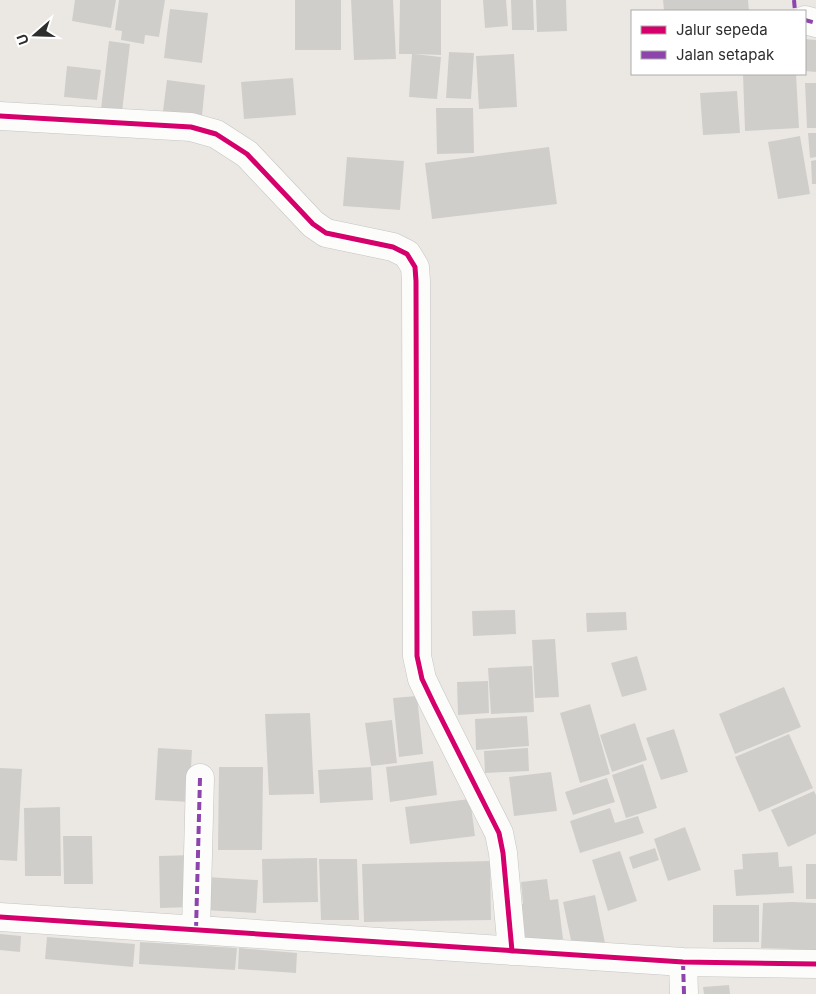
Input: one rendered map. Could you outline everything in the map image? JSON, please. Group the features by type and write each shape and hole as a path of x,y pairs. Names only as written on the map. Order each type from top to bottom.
{"street":[{"path":"0,116 191,127 216,134 247,154 312,224 326,233 393,247 407,254 411,260 415,267 416,281 417,656 422,679 499,833 503,853 512,951"},
{"path":"196,930 200,778"},
{"path":"0,917 683,962 816,964"},
{"path":"683,962 684,994"}],"building":[{"path":"75,0 116,0 111,28 72,21"},
{"path":"119,0 165,0 159,37 145,35 144,44 121,40 122,31 115,30"},
{"path":"295,0 341,0 341,50 295,50"},
{"path":"351,0 393,0 396,59 354,60"},
{"path":"400,0 441,0 441,55 414,54 441,57 437,99 409,97 412,54 399,54"},
{"path":"483,0 506,0 508,26 485,28"},
{"path":"511,0 533,0 534,30 512,30"},
{"path":"536,0 566,0 567,31 537,32"},
{"path":"663,0 748,0 749,10 664,10"},
{"path":"170,9 208,13 202,63 164,58"},
{"path":"806,39 816,40 816,72 806,71"},
{"path":"109,41 130,44 122,112 101,109"},
{"path":"449,52 474,53 471,99 446,98"},
{"path":"514,54 517,107 479,109 476,56"},
{"path":"67,66 101,70 97,100 64,97"},
{"path":"743,75 796,75 799,128 745,131"},
{"path":"293,78 296,115 244,119 241,82"},
{"path":"167,80 205,85 202,116 163,111"},
{"path":"805,83 816,83 816,128 807,128"},
{"path":"737,91 740,133 703,135 700,93"},
{"path":"436,108 473,108 474,153 437,154"},
{"path":"808,133 816,133 816,157 810,158"},
{"path":"800,136 810,194 778,199 768,142"},
{"path":"549,147 557,204 432,219 425,163"},
{"path":"347,157 404,161 400,210 343,206"},
{"path":"816,160 816,184 812,184 811,161"},
{"path":"515,610 516,634 473,636 472,611"},
{"path":"626,612 627,630 587,632 586,613"},
{"path":"555,639 559,697 535,698 532,640"},
{"path":"637,656 647,690 622,697 611,663"},
{"path":"532,666 534,712 491,714 488,668"},
{"path":"488,681 489,713 458,715 457,682"},
{"path":"784,687 801,727 735,754 719,714"},
{"path":"417,696 423,754 399,757 393,698"},
{"path":"590,704 610,774 580,783 560,713"},
{"path":"310,713 314,794 269,795 265,714"},
{"path":"527,716 529,746 476,750 475,719"},
{"path":"392,720 397,763 371,766 365,723"},
{"path":"635,723 647,760 612,772 600,735"},
{"path":"674,729 688,772 661,780 646,738"},
{"path":"789,734 813,788 759,812 735,757"},
{"path":"158,748 192,750 189,802 155,800"},
{"path":"528,748 529,771 485,773 484,751"},
{"path":"433,761 437,795 390,802 386,767"},
{"path":"643,764 657,808 626,818 612,775"},
{"path":"219,767 263,767 262,850 218,850"},
{"path":"371,767 373,800 320,803 318,770"},
{"path":"0,768 22,769 17,861 0,860"},
{"path":"551,772 557,811 514,816 509,777"},
{"path":"607,778 615,802 573,815 565,792"},
{"path":"814,791 816,795 816,834 788,847 771,810"},
{"path":"470,799 475,836 410,844 405,807"},
{"path":"60,807 61,876 25,876 24,808"},
{"path":"610,808 615,823 638,816 644,833 580,853 570,821"},
{"path":"685,827 701,870 668,881 654,839"},
{"path":"63,836 92,836 93,884 64,884"},
{"path":"655,848 659,860 633,869 629,857"},
{"path":"620,851 637,901 608,911 592,860"},
{"path":"778,852 779,867 792,866 794,893 736,896 734,870 743,869 742,854"},
{"path":"193,855 194,907 160,908 159,856"},
{"path":"317,858 318,902 263,903 262,859"},
{"path":"319,859 357,859 359,920 321,920"},
{"path":"490,861 491,920 364,922 362,864"},
{"path":"806,864 816,864 816,899 806,899"},
{"path":"207,877 258,880 256,913 204,910"},
{"path":"547,879 550,900 558,899 563,939 526,944 521,904 523,904 521,882"},
{"path":"595,895 605,943 573,950 563,902"},
{"path":"763,903 816,903 816,951 761,948"},
{"path":"713,905 759,905 759,942 713,942"},
{"path":"0,934 21,936 20,952 0,950"},
{"path":"47,937 135,944 133,967 45,959"},
{"path":"140,942 237,948 235,970 139,964"},
{"path":"239,948 297,953 296,973 238,969"},
{"path":"729,985 730,994 704,994 703,987"}],"marked path":[{"path":"794,0 795,10"},
{"path":"806,20 816,23"},
{"path":"196,930 200,778"},
{"path":"683,962 684,994"}],"cycle path":[{"path":"0,116 191,127 216,134 247,154 313,224 326,233 393,247 407,254 415,267 417,656 422,679 499,833 503,853 512,951"},
{"path":"0,917 683,962 816,964"}]}
